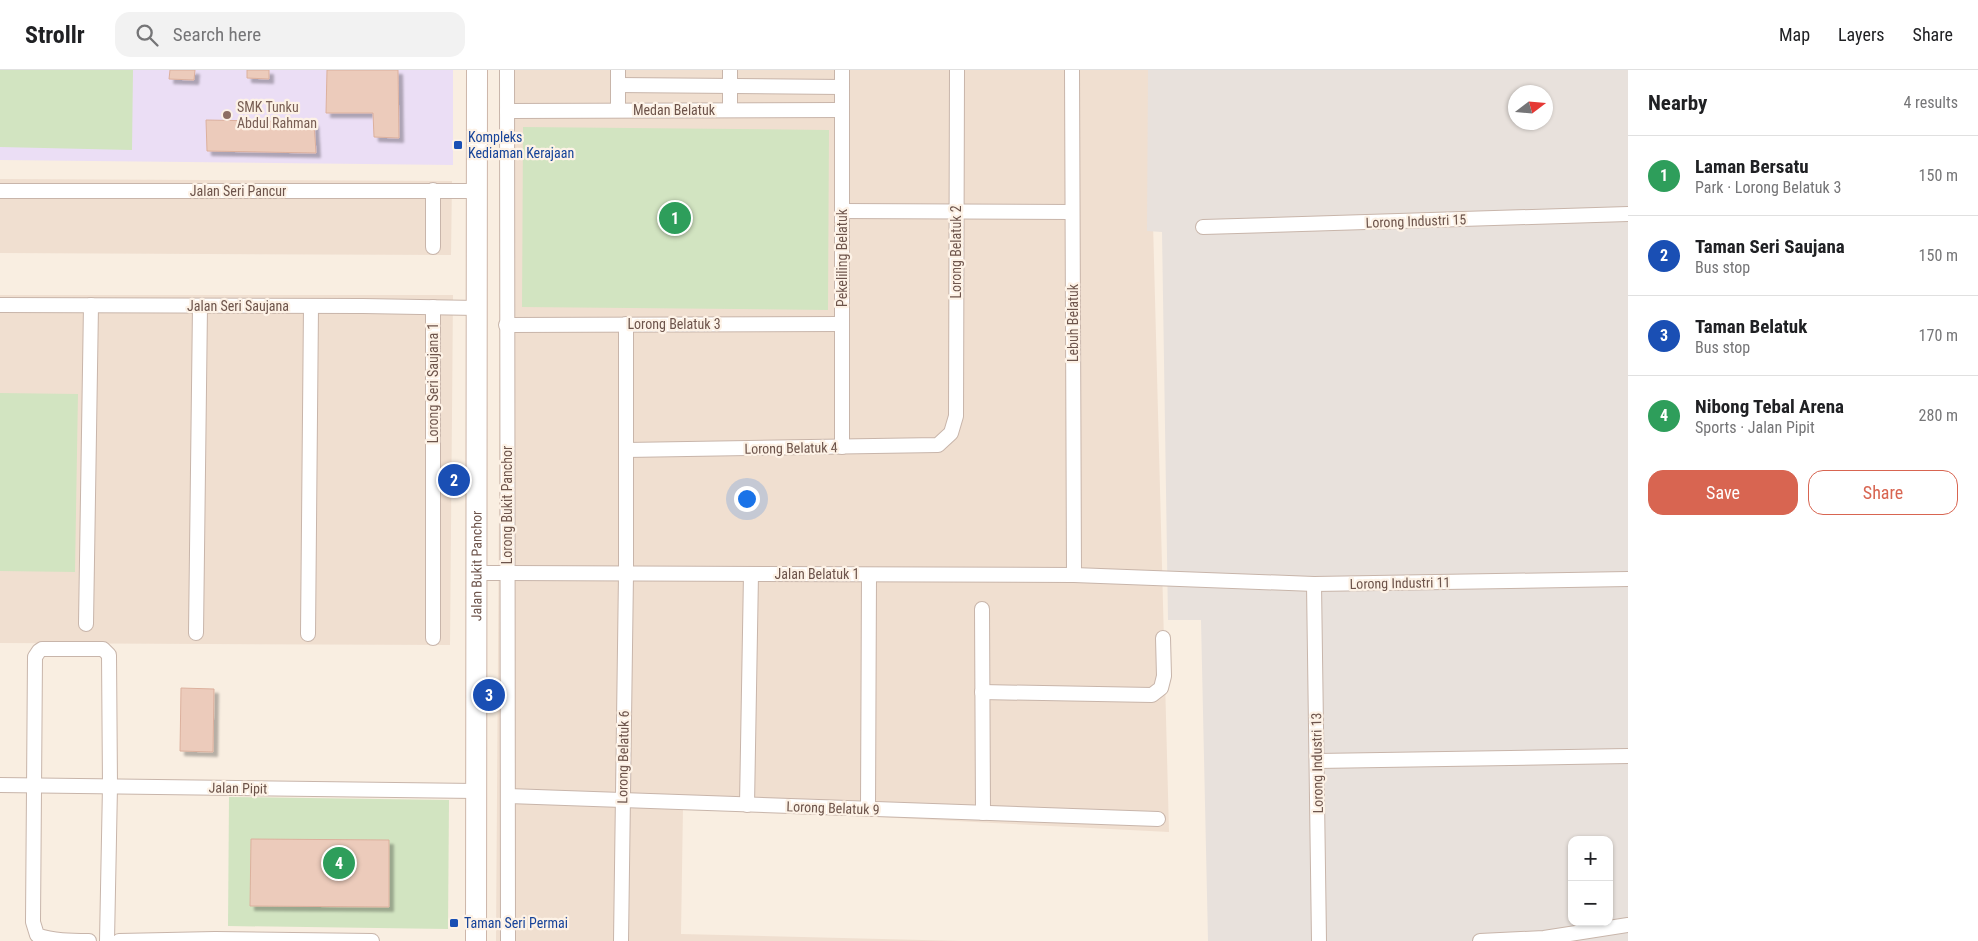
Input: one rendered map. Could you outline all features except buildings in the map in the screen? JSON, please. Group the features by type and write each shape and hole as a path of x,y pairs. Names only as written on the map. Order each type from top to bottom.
{"main road":[{"name":"Jalan Bukit Panchor","path":"476,941 477,70"}],"street":[{"name":"Lorong Bukit Panchor","path":"506,70 508,941"},
{"path":"618,70 618,110"},
{"path":"730,70 730,110"},
{"name":"Pekeliling Belatuk","path":"842,70 842,447"},
{"name":"Lorong Belatuk 2","path":"951,433 956,416 957,70"},
{"name":"Lebuh Belatuk","path":"1072,70 1074,575"},
{"name":"Medan Belatuk","path":"618,85 842,87"},
{"name":"Medan Belatuk","path":"507,111 842,110"},
{"path":"433,190 433,247"},
{"name":"Jalan Seri Pancur","path":"0,191 477,190"},
{"path":"842,211 1072,212"},
{"name":"Lorong Industri 15","path":"1203,227 1628,214"},
{"name":"Jalan Seri Saujana","path":"0,305 477,308"},
{"path":"86,624 91,305"},
{"path":"196,633 200,306"},
{"path":"308,634 311,306"},
{"name":"Lorong Seri Saujana 1","path":"433,307 433,638"},
{"name":"Lorong Belatuk 6","path":"621,941 626,574 626,324"},
{"name":"Lorong Belatuk 3","path":"506,325 842,324"},
{"name":"Lorong Belatuk 4","path":"626,450 938,445 951,433"},
{"name":"Jalan Belatuk 1","path":"476,573 1074,575 1165,578"},
{"path":"747,805 751,574"},
{"path":"868,809 869,574"},
{"name":"Lorong Industri 11","path":"1165,578 1314,584 1628,579"},
{"name":"Lorong Industri 13","path":"1314,584 1319,941"},
{"path":"982,609 983,813"},
{"path":"982,692 1152,695 1161,688 1164,676 1163,638"},
{"path":"89,941 51,940 38,935 33,922 35,657 39,650 42,649 103,650 109,655 110,659 107,941"},
{"path":"1316,761 1628,756"},
{"name":"Jalan Pipit","path":"0,785 476,791"},
{"name":"Lorong Belatuk 9","path":"508,796 1158,819"},
{"path":"1480,941 1544,938 1628,924"},
{"path":"119,941 215,939 372,941"}],"shaded area":[{"name":"SMK Tunku Abdul Rahman","path":"0,70 453,70 453,165 0,160"},
{"path":"502,70 1149,70 1169,832 683,807 681,934 962,941 496,941"},
{"path":"1148,70 1628,70 1628,941 1208,941 1201,620 1168,620 1162,232 1147,231"},
{"path":"0,179 452,181 451,255 0,253"},
{"path":"0,295 453,295 450,645 0,643"}],"green space":[{"path":"0,70 133,70 132,150 0,147"},
{"path":"523,127 829,130 828,310 522,307"},
{"path":"0,393 78,394 75,572 0,571"},
{"path":"229,797 449,800 448,929 228,926"}],"place":[{"name":"SMK Tunku Abdul Rahman","path":"227,115"},
{"name":"Kompleks Kediaman Kerajaan","path":"458,145"},
{"name":"Laman Bersatu","path":"675,218"},
{"name":"Taman Seri Saujana","path":"454,480"},
{"name":"Taman Belatuk","path":"489,695"},
{"name":"Nibong Tebal Arena","path":"339,863"},
{"name":"Taman Seri Permai","path":"454,923"}]}
